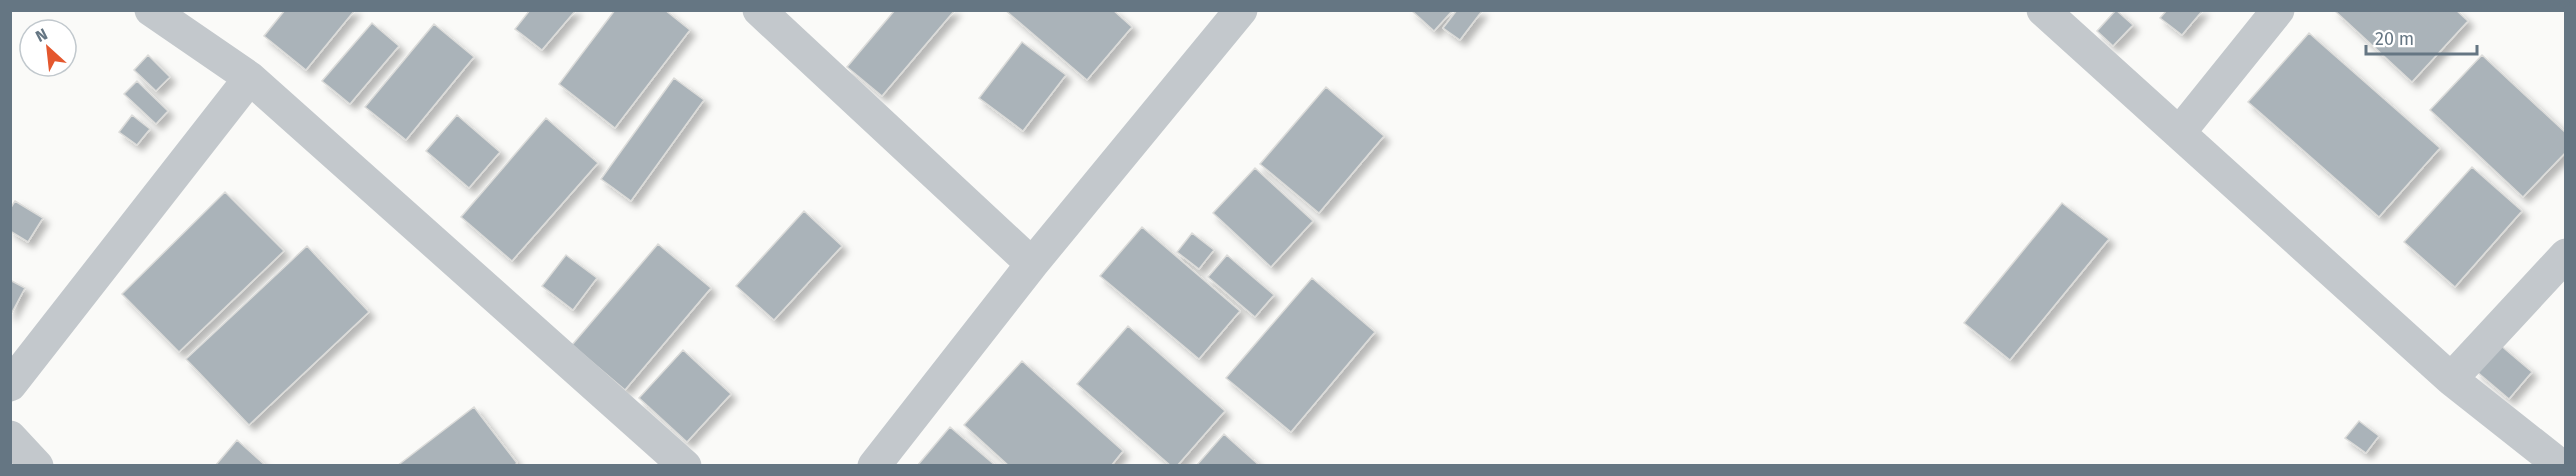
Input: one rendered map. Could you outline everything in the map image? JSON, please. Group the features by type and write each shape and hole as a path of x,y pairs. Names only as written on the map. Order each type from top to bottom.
{"street":[{"path":"151,10 250,78 685,465"},
{"path":"759,10 1032,264"},
{"path":"874,465 1032,264 1241,10"},
{"path":"2043,10 2451,379 2561,465"},
{"path":"2179,133 2278,10"},
{"path":"10,385 250,78"},
{"path":"2451,379 2565,255"},
{"path":"10,437 36,465"}],"building":[{"path":"285,10 355,10 306,70 264,36"},
{"path":"530,10 576,10 542,50 515,29"},
{"path":"615,10 665,10 690,30 615,128 559,84"},
{"path":"895,10 955,10 882,96 847,67"},
{"path":"1005,10 1113,10 1132,27 1087,80"},
{"path":"1411,10 1453,10 1434,31"},
{"path":"1457,10 1482,11 1460,40 1443,28"},
{"path":"2116,10 2133,25 2113,46 2097,31"},
{"path":"2167,10 2203,10 2182,35 2160,18"},
{"path":"2334,10 2456,10 2468,21 2412,82"},
{"path":"372,23 399,46 350,104 322,81"},
{"path":"434,24 474,57 406,140 365,107"},
{"path":"2309,33 2440,148 2379,217 2248,102"},
{"path":"1022,42 1066,75 1023,131 979,98"},
{"path":"148,55 170,77 156,91 134,70"},
{"path":"2482,55 2566,133 2566,152 2523,197 2430,110"},
{"path":"674,78 704,100 631,201 601,179"},
{"path":"137,81 168,111 156,124 124,94"},
{"path":"1326,87 1384,136 1319,213 1260,164"},
{"path":"132,115 150,129 137,145 119,132"},
{"path":"457,115 500,152 469,188 426,151"},
{"path":"546,118 598,163 512,261 461,217"},
{"path":"2472,167 2522,211 2455,287 2404,242"},
{"path":"1255,168 1313,221 1271,267 1213,213"},
{"path":"225,192 284,251 179,352 122,294"},
{"path":"15,201 43,218 28,242 10,231 10,209"},
{"path":"2062,203 2109,239 2010,360 1964,323"},
{"path":"804,211 842,246 774,320 736,286"},
{"path":"1142,227 1240,311 1199,359 1100,276"},
{"path":"1192,233 1214,250 1199,269 1177,252"},
{"path":"658,244 711,288 625,390 572,345"},
{"path":"307,246 369,312 249,425 186,359"},
{"path":"566,255 597,278 573,310 542,286"},
{"path":"1227,255 1274,295 1255,317 1208,277"},
{"path":"1312,278 1375,332 1291,432 1226,378"},
{"path":"10,280 25,288 10,316"},
{"path":"1128,326 1225,411 1177,466 1171,466 1077,384"},
{"path":"2499,344 2532,372 2509,399 2476,371"},
{"path":"683,350 731,394 687,442 639,398"},
{"path":"1022,361 1123,451 1111,466 1009,466 964,425"},
{"path":"474,407 517,463 514,466 397,466"},
{"path":"2359,421 2379,436 2366,453 2345,438"},
{"path":"950,427 996,466 917,466"},
{"path":"1224,434 1260,466 1196,466"},
{"path":"237,440 266,466 215,466"}]}
